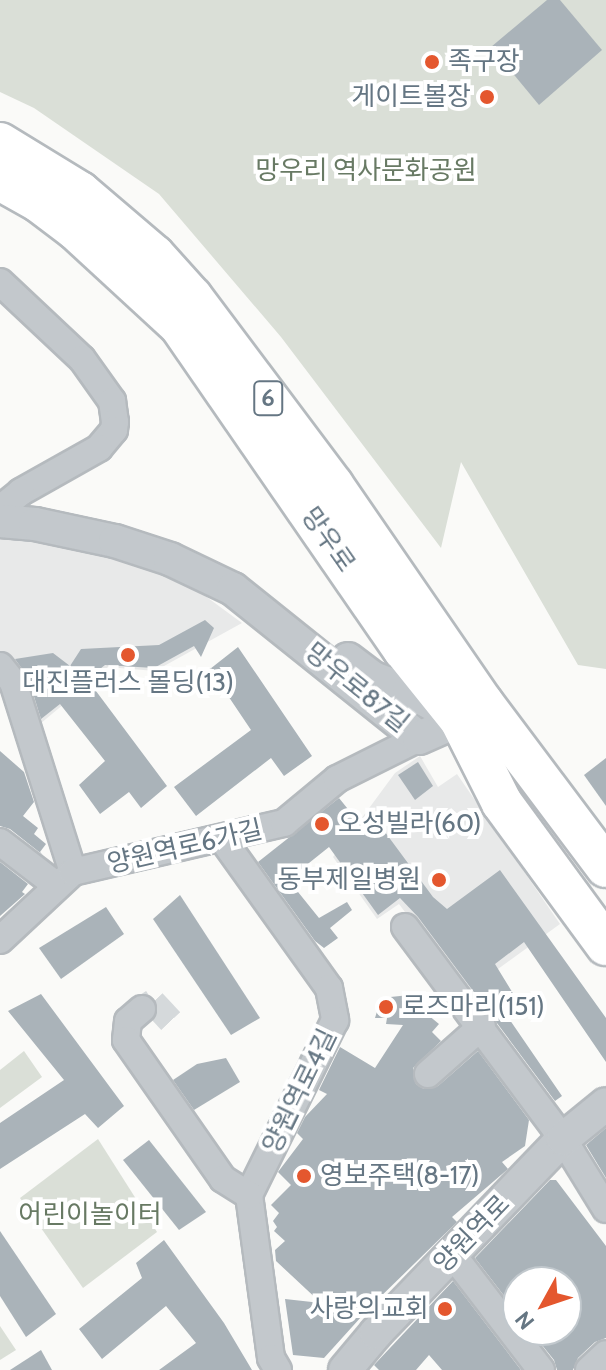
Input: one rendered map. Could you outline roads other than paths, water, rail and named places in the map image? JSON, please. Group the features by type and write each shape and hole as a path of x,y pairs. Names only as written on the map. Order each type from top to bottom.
{"main road":[{"name":"망우로","path":"0,143 80,192 154,255 192,297 333,485 472,712 502,803 606,945"},
{"name":"망우로","path":"0,180 39,202 76,230 180,326 403,649 472,712 606,867"}],"street":[{"path":"0,282 82,359 112,401 115,422 114,430 99,448 21,492 0,511"},
{"name":"망우로87길","path":"0,511 33,506 63,509 198,551 246,580 373,678 472,712"},
{"name":"망우로87길","path":"0,521 35,524 115,541 170,559 233,589 419,738 472,712"},
{"path":"0,666 13,682 64,879"},
{"name":"양원역로6가길","path":"64,879 284,823 337,779 419,738"},
{"name":"양원역로4길","path":"223,840 329,988 335,1020 249,1195"},
{"path":"0,842 64,879"},
{"path":"0,940 64,879"},
{"path":"405,927 482,1026 563,1139 606,1209"},
{"path":"142,1009 128,1021 126,1040 223,1179 249,1195 271,1358 278,1370"},
{"path":"428,1074 482,1026"},
{"name":"양원역로","path":"345,1370 376,1333 563,1139 606,1104"},
{"path":"452,1254 541,1370"},
{"path":"589,1370 606,1354"}],"tunnel":[{"path":"142,1009 153,1002 171,1021"}],"place":[{"name":"족구장","path":"432,62"},
{"name":"게이트볼장","path":"487,97"},
{"name":"대진플러스 몰딩(13)","path":"128,655"},
{"name":"오성빌라(60)","path":"322,824"},
{"name":"동부제일병원","path":"439,880"},
{"name":"로즈마리(151)","path":"386,1007"},
{"name":"영보주택(8-17)","path":"304,1176"},
{"name":"사랑의교회","path":"445,1309"}],"park label":[{"name":"망우리 역사문화공원","path":"366,171"},
{"name":"어린이놀이터","path":"90,1215"}]}
